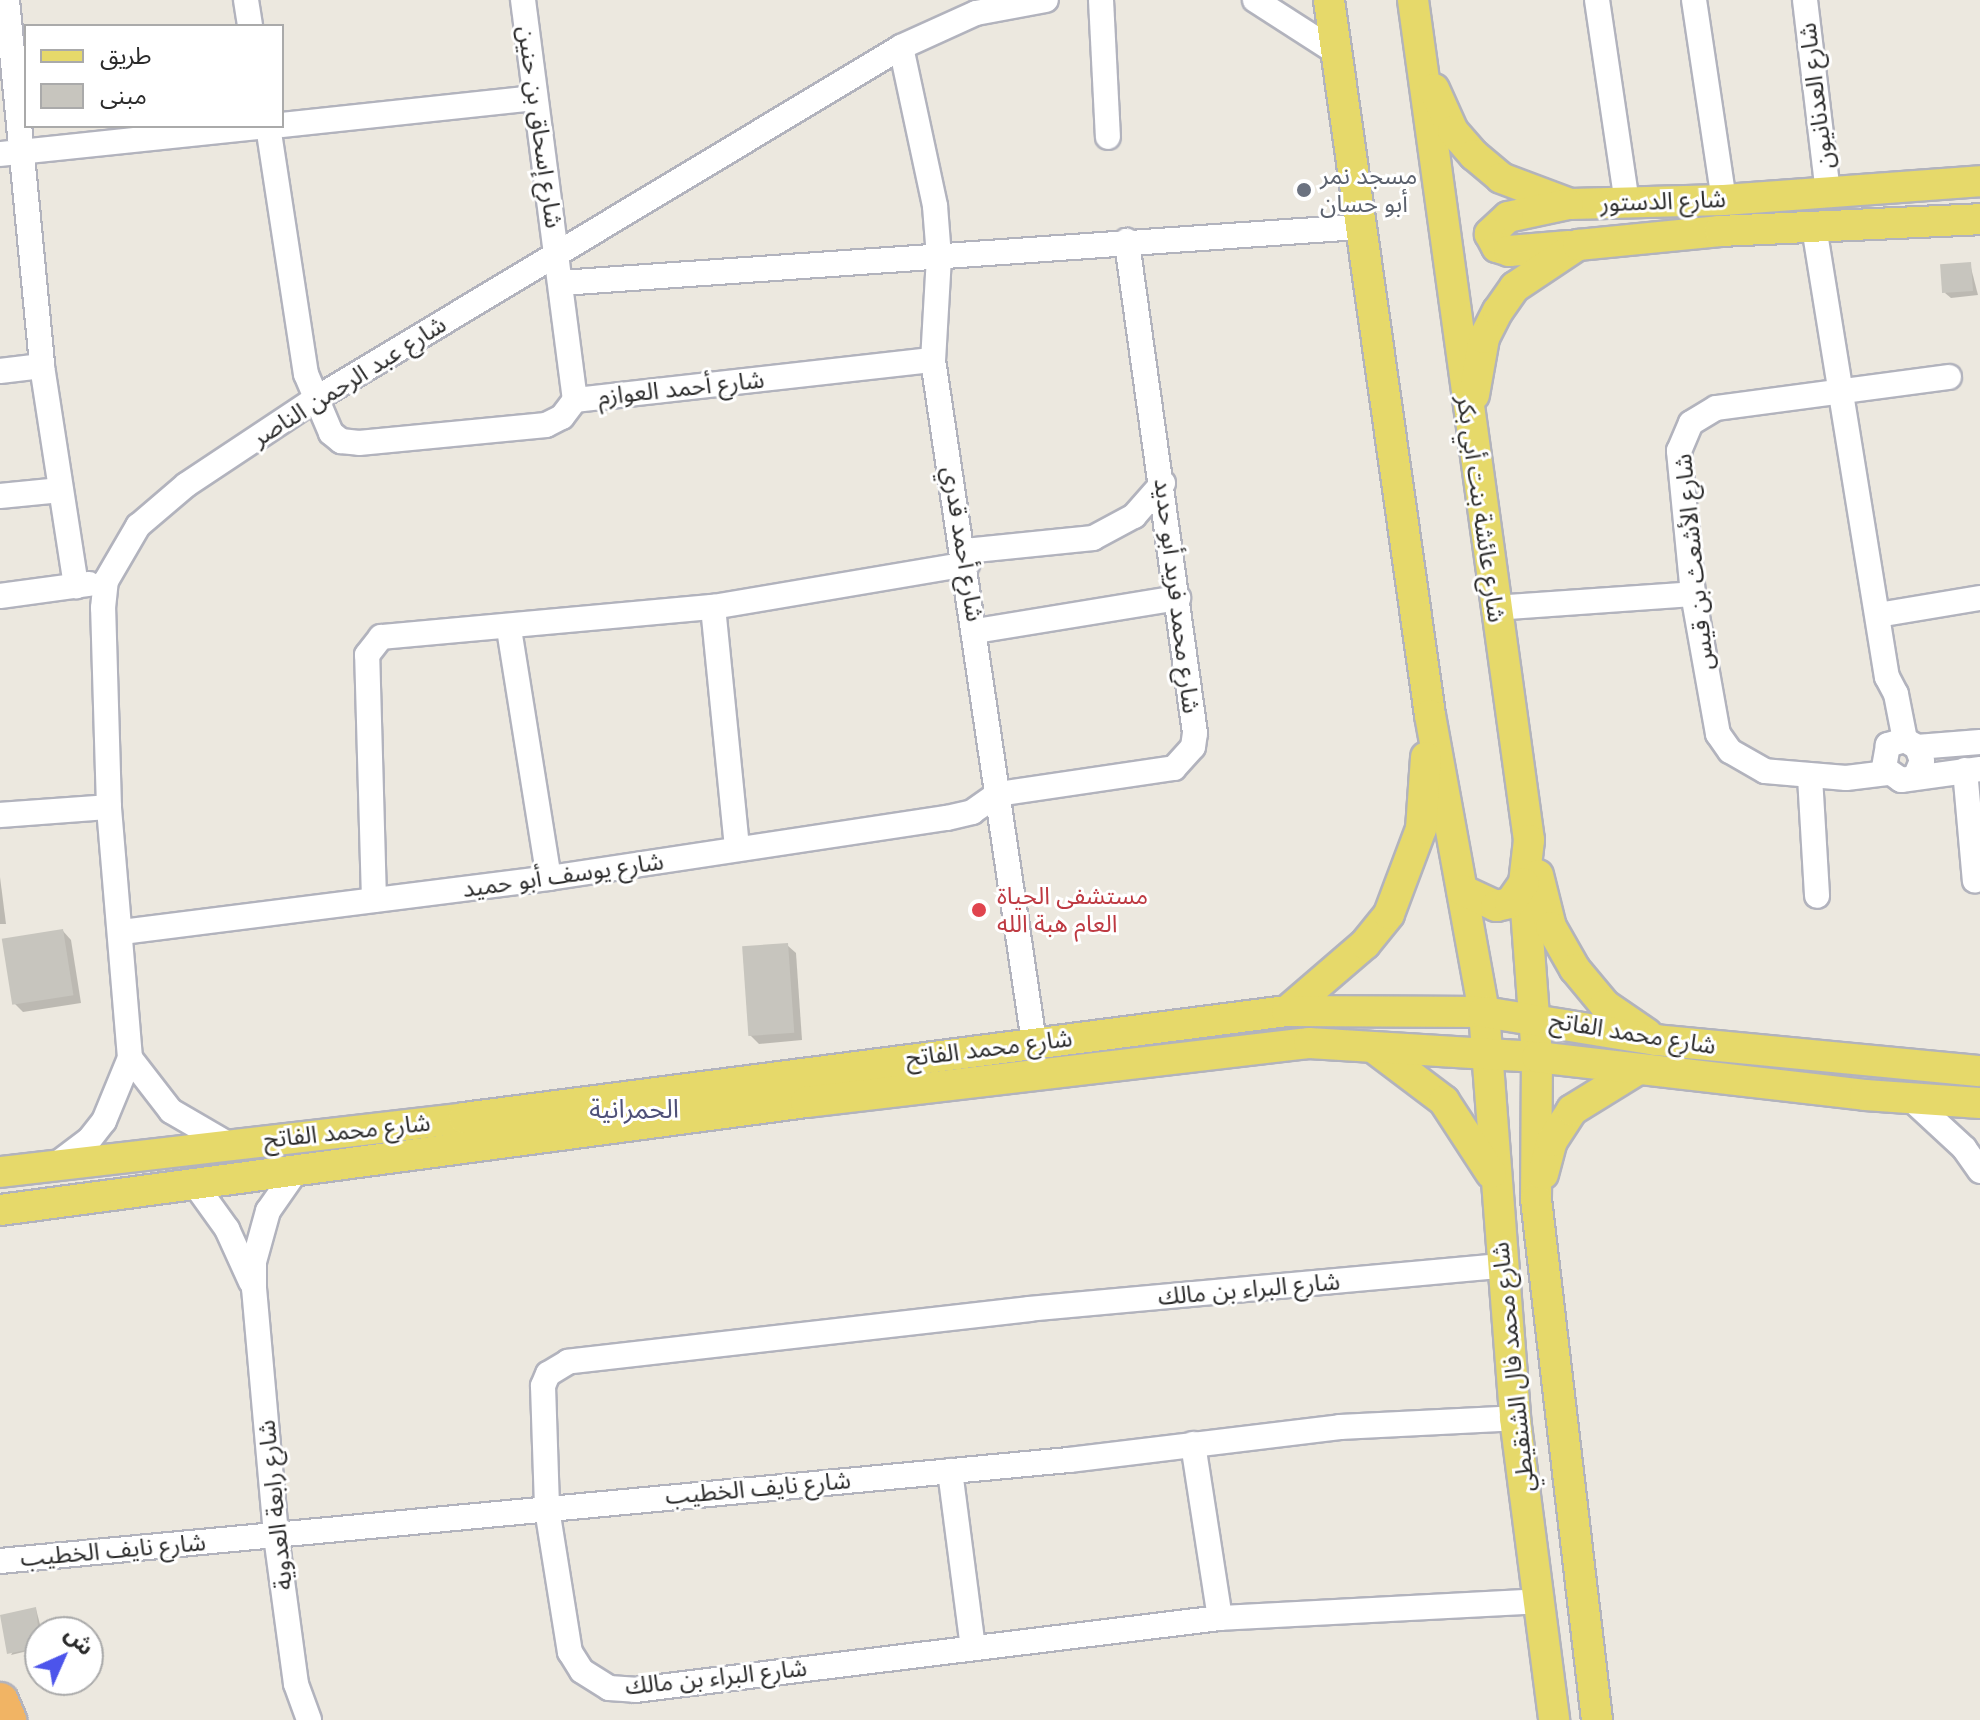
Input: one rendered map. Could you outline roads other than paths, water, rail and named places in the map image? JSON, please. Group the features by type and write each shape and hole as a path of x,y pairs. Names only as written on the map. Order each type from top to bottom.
{"highway":[{"path":"0,1701 8,1720"}],"main road":[{"path":"1329,0 1358,227 1430,715 1484,1012"},
{"name":"شارع عائشة بنت أبي بكر","path":"1413,0 1494,608 1529,840 1524,883 1533,1018"},
{"name":"شارع الدستور","path":"1419,54 1453,131 1474,155 1501,178 1570,204 1724,200 1980,181"},
{"path":"1570,204 1508,217 1493,227 1491,241 1509,251 1578,245"},
{"name":"شارع الدستور","path":"1470,425 1484,338 1498,311 1515,287 1578,245 1814,227 1980,219"},
{"path":"1287,1011 1365,944 1405,883 1421,829 1430,715"},
{"path":"1529,840 1551,927 1575,969 1605,1005 1656,1040"},
{"path":"1462,890 1496,906 1510,903 1524,883"},
{"name":"شارع محمد الفاتح","path":"0,1172 464,1118 1287,1011 1484,1012 1656,1040 1980,1071"},
{"name":"شارع محمد فال الشنقيطي","path":"1484,1012 1500,1266 1515,1418 1554,1720"},
{"name":"شارع محمد فال الشنقيطي","path":"1533,1018 1537,1057 1536,1199 1597,1720"},
{"name":"شارع محمد الفاتح","path":"0,1210 298,1168 1309,1043 1537,1057 1912,1100 1980,1103"},
{"path":"1374,1048 1444,1101 1495,1180"},
{"path":"1536,1199 1552,1141 1572,1110 1637,1070"}],"street":[{"path":"7,0 25,151 42,366 76,586"},
{"path":"246,0 250,24"},
{"name":"شارع إسحاق بن حنين","path":"523,0 557,253"},
{"name":"شارع عبد الرحمن الناصر","path":"58,1163 89,1140 104,1121 130,1058 122,932 109,807 106,581 122,547 162,504 314,400 901,47 976,13 1046,0"},
{"path":"1101,0 1108,137"},
{"path":"1255,0 1336,52"},
{"path":"1597,0 1627,202"},
{"path":"1694,0 1724,200"},
{"name":"شارع العدنانيون","path":"1805,0 1828,192"},
{"name":"شارع أحمد قدري","path":"901,47 925,146 939,257 933,360 966,557 1034,1042"},
{"path":"284,125 535,98"},
{"path":"0,154 247,128"},
{"path":"266,128 314,400 331,433 341,441 359,443 546,425 562,417 575,400"},
{"path":"561,283 790,263 939,257 1127,241 1358,227"},
{"path":"1814,227 1838,393 1887,677 1896,694 1896,752 1901,780 1916,775 1973,770 1975,881"},
{"name":"شارع محمد فريد أبو حديد","path":"998,794 1174,768 1186,758 1195,733 1163,483 1127,241"},
{"name":"شارع أحمد العوازم","path":"557,253 575,400 933,360"},
{"path":"0,371 42,366"},
{"name":"شارع الأشعث بن قيس","path":"1817,776 1747,763 1718,734 1693,594 1679,451 1691,423 1716,408 1949,377"},
{"path":"374,900 367,655 372,644 381,637 509,629 713,607 966,557 1093,538 1134,516 1163,483"},
{"path":"0,496 61,490"},
{"path":"0,596 106,581"},
{"path":"1494,608 1693,594"},
{"path":"976,631 1178,598"},
{"path":"1878,615 1980,598"},
{"path":"713,607 737,849"},
{"path":"509,629 549,878"},
{"path":"1817,896 1817,776 1896,752 1980,742"},
{"name":"شارع يوسف أبو حميد","path":"122,932 549,878 947,818 972,812 998,794"},
{"path":"0,815 109,807"},
{"path":"130,1058 171,1111 228,1144"},
{"path":"1912,1100 1964,1148 1980,1171"},
{"name":"شارع رابعة العدوية","path":"298,1168 268,1211 254,1262 254,1288 276,1536 296,1684 309,1720"},
{"name":"شارع رابعة العدوية","path":"194,1183 227,1229 254,1288"},
{"name":"شارع البراء بن مالك","path":"1500,1266 1030,1309 568,1362 548,1374 543,1386 547,1509 570,1652 582,1671 609,1688 635,1690 1220,1618 1541,1601"},
{"name":"شارع نايف الخطيب","path":"0,1561 950,1471 1370,1425 1515,1418"},
{"path":"1193,1444 1220,1618"},
{"path":"950,1471 973,1647"}],"place":[{"name":"مسجد نمر أبو حسان","path":"1304,190"},
{"name":"مستشفى الحياة العام هبة الله","path":"979,910"}],"district":[{"name":"الحمرانية","path":"634,1109"}]}
